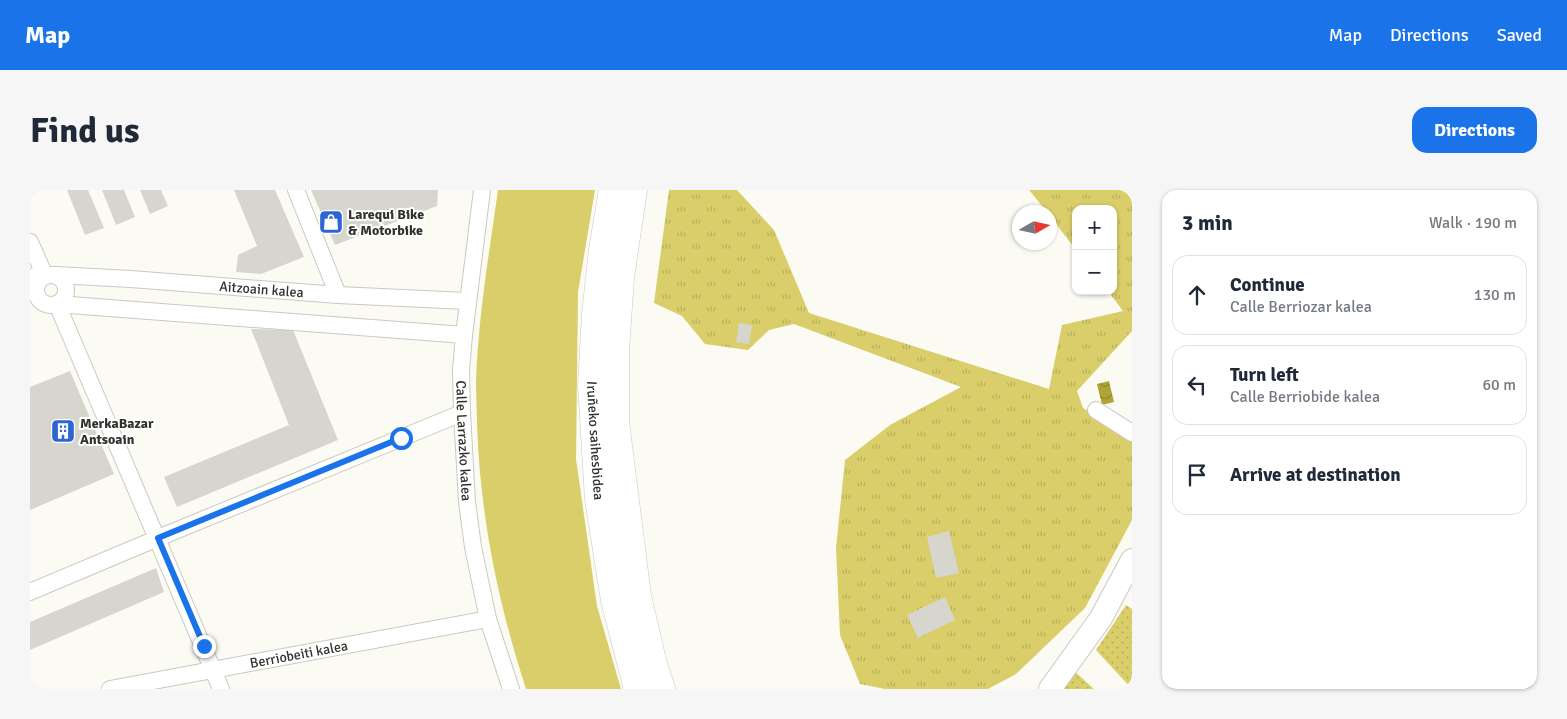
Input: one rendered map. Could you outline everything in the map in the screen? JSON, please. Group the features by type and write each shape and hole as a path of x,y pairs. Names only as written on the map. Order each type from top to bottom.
{"highway":[{"name":"Iruñeko saihesbidea","path":"613,190 603,250 596,314 592,386 599,499 614,600 638,689"},
{"name":"Iruñeko saihesbidea","path":"633,190 620,277 615,351 615,422 637,596 652,661 661,689"}],"street":[{"path":"296,190 338,295"},
{"name":"Calle Larrazko kalea","path":"482,190 467,301 461,370 467,502 473,547 488,619 511,689"},
{"path":"30,242 43,275"},
{"path":"43,275 38,282 35,292 36,296 43,303 158,538 221,689"},
{"path":"43,275 64,282 66,292 64,296 43,303"},
{"name":"Aitzoain kalea","path":"43,275 131,279 338,295 467,301"},
{"path":"43,303 464,335"},
{"path":"1096,410 1132,433"},
{"path":"30,592 462,413"},
{"path":"1050,689 1101,618 1132,560"},
{"name":"Berriobeiti kalea","path":"110,689 488,619"}],"green space":[{"path":"498,190 595,190 578,292 576,459 597,606 621,689 526,689 507,624 486,525 479,458 476,388 481,310"},
{"path":"669,190 737,190 774,230 809,313 1049,389 1062,325 1123,311 1111,295 1117,295 1117,205 1072,205 1072,245 1057,225 1057,205 1041,205 1029,190 1132,190 1132,331 1077,391 1083,408 1132,440 1132,520 1085,608 1016,674 988,689 885,689 860,684 840,635 836,548 845,460 890,425 961,387 794,324 769,330 748,350 705,344 682,316 654,303"},
{"path":"1126,605 1132,609 1132,689 1096,650"},
{"path":"1073,670 1094,689 1061,689"}],"water":[{"path":"1109,381 1114,402 1102,405 1097,384"}],"building":[{"path":"67,190 88,190 104,228 85,235"},
{"path":"102,190 124,190 135,217 116,225"},
{"path":"140,190 161,190 168,206 150,214"},
{"path":"234,190 275,190 304,257 261,274 236,272 238,255 257,246"},
{"path":"311,190 438,190 437,206 335,245"},
{"path":"739,323 752,325 749,344 736,342"},
{"path":"251,329 293,330 338,440 177,507 164,477 289,425"},
{"name":"MerkaBazar Antsoain","path":"70,371 114,474 30,510 30,387"},
{"path":"949,531 959,573 936,578 927,537"},
{"path":"156,568 164,592 30,650 30,622"},
{"path":"945,597 955,620 918,638 907,615"}],"place":[{"name":"Larequi Bike & Motorbike","path":"331,222"},
{"name":"MerkaBazar Antsoain","path":"63,431"}],"route":[{"path":"204,646 158,538 401,438"}]}
